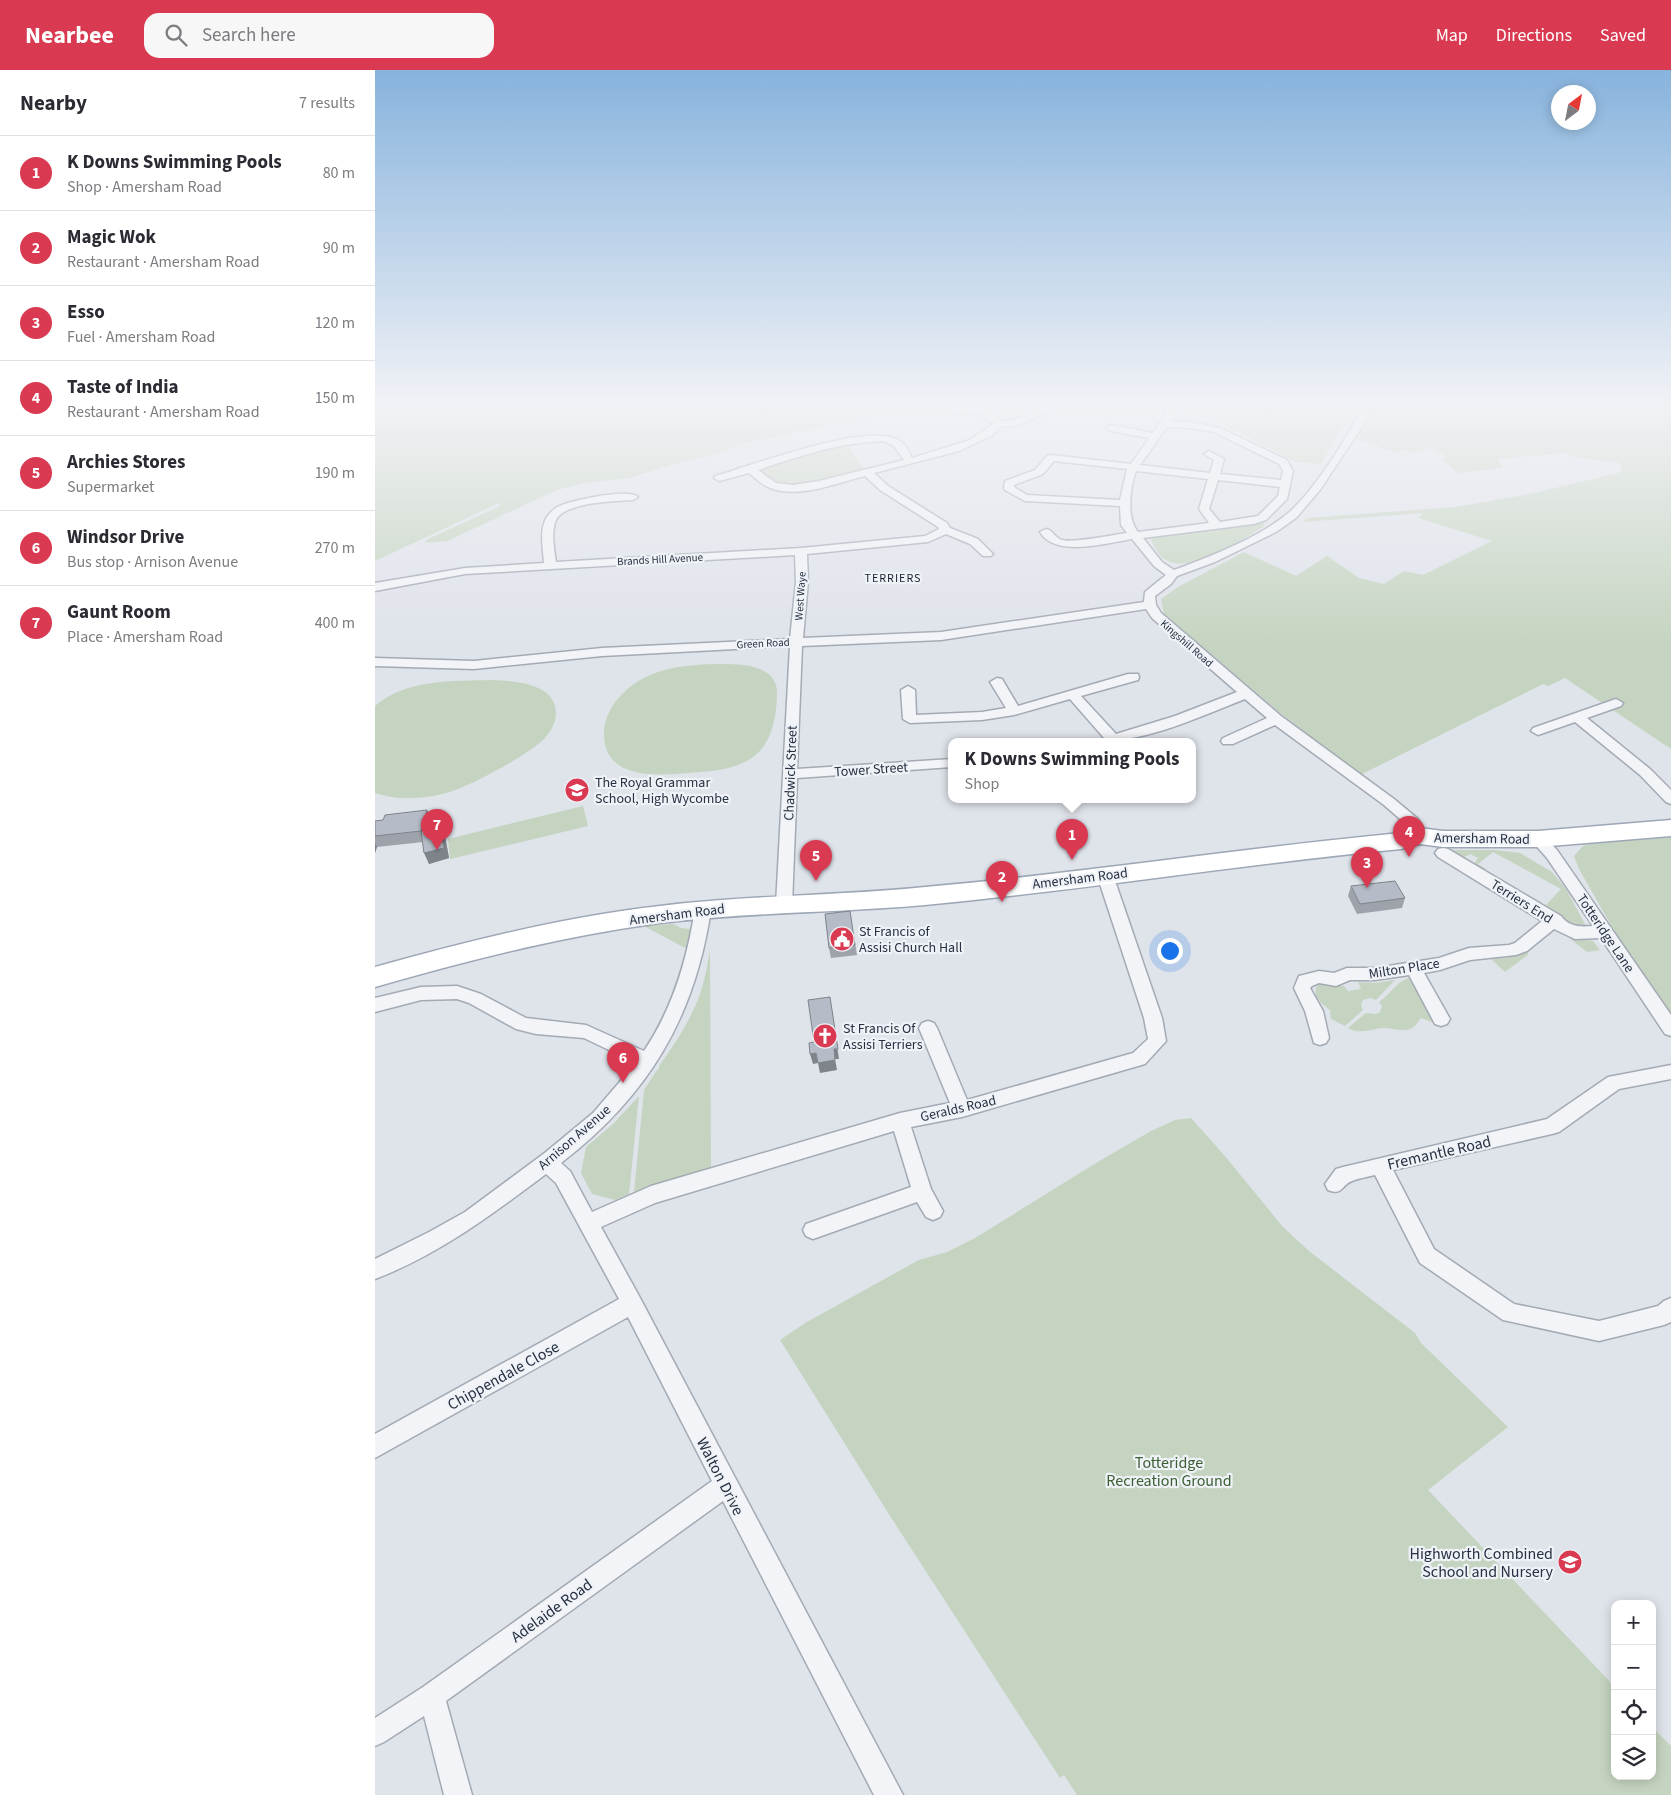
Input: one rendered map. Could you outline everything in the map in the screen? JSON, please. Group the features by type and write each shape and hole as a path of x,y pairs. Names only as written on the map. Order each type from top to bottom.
{"main road":[{"name":"Amersham Road","path":"375,977 461,952 552,931 703,909 922,896 1296,851 1401,841 1420,836 1443,839 1538,839 1671,828"}],"street":[{"path":"774,486 785,489 811,486"},
{"path":"881,486 943,525 945,530 959,534 984,549 987,554"},
{"path":"1009,486 1009,488 1025,498 1125,503"},
{"path":"1128,486 1125,503 1126,526 1158,564 1173,574"},
{"path":"1211,486 1204,509 1217,526"},
{"path":"1046,532 1049,538 1058,543 1068,544 1255,521 1262,518 1283,497 1285,486"},
{"path":"1150,605 1149,595 1167,582 1173,574 1211,560 1272,530 1292,516 1318,486"},
{"path":"550,565 550,520 558,511 573,504 633,497"},
{"name":"Brands Hill Avenue","path":"375,587 465,571 801,551 928,539 945,530"},
{"name":"West Waye","path":"796,642 802,582 801,551"},
{"name":"Green Road","path":"375,662 474,665 602,652 941,636 1150,605"},
{"name":"Kingshill Road","path":"1150,605 1156,615 1245,694 1413,822 1420,836"},
{"name":"Chadwick Street","path":"784,904 796,642"},
{"path":"908,690 910,719 982,716 1014,711 1133,676"},
{"path":"997,682 1014,711"},
{"path":"1072,694 1109,738"},
{"path":"1120,738 1180,719 1245,694"},
{"path":"1538,731 1616,703"},
{"path":"1577,717 1645,772 1671,799"},
{"path":"1228,741 1276,719"},
{"name":"Tower Street","path":"790,774 948,763"},
{"name":"Totteridge Lane","path":"1538,839 1552,854 1671,1029"},
{"name":"Terriers End","path":"1443,853 1555,920 1564,928 1575,933 1605,932"},
{"name":"Geralds Road","path":"588,1223 651,1195 900,1121 962,1109 1139,1059 1157,1041 1153,1018 1105,875"},
{"name":"Arnison Avenue","path":"375,1270 471,1218 547,1162 600,1119 629,1086 648,1060 675,1015 688,982 701,930 703,909"},
{"name":"Milton Place","path":"1320,1038 1314,1011 1302,988 1305,981 1319,977 1336,980 1347,974 1375,974 1440,964 1469,954 1510,952 1555,920"},
{"path":"1413,968 1441,1019"},
{"path":"375,1005 410,996 451,992 469,996 514,1022 534,1028 579,1030 633,1056 648,1060"},
{"path":"927,1028 962,1109"},
{"name":"Fremantle Road","path":"1671,1072 1614,1082 1552,1126 1380,1165 1427,1256 1510,1313 1599,1331 1664,1315 1671,1308"},
{"path":"900,1121 922,1192 933,1211"},
{"name":"Walton Drive","path":"547,1162 563,1177 632,1303 889,1795"},
{"path":"1335,1184 1343,1175 1380,1165"},
{"path":"813,1230 922,1192"},
{"name":"Chippendale Close","path":"375,1447 632,1303"},
{"name":"Adelaide Road","path":"375,1733 432,1696 726,1486"},
{"path":"432,1696 458,1795"}],"green space":[{"path":"375,486 575,486 557,490 447,541 425,543 428,539 500,506 499,503 375,561"},
{"path":"780,486 804,486 791,487"},
{"path":"1565,486 1671,486 1671,749 1565,678 1548,686 1543,684 1360,775 1278,711 1164,614 1161,599 1178,587 1244,552 1296,576 1327,556 1359,578 1384,584 1404,571 1423,575 1492,541 1418,518 1424,513 1302,522 1308,518 1455,507 1525,495"},
{"path":"1264,523 1263,527 1230,547 1216,554 1188,563 1176,563 1166,560 1157,551 1150,538"},
{"path":"723,664 757,668 771,676 775,683 777,692 774,721 767,741 756,755 728,768 674,774 646,774 633,771 621,767 612,759 606,748 605,725 613,705 626,690 638,681 664,670 693,665"},
{"path":"492,680 521,683 532,686 549,695 554,703 556,717 552,728 543,740 535,747 498,769 450,792 413,798 384,796 375,793 375,706 387,697 415,686 431,683"},
{"path":"583,806 588,826 450,859 448,839"},
{"path":"1671,835 1671,1013 1624,948 1579,869 1574,856 1583,846 1598,841"},
{"path":"1449,850 1495,850 1520,853 1552,872 1566,889 1586,926 1580,927 1570,924 1546,905 1561,889 1493,852 1478,864 1486,869 1484,871 1474,864 1478,858 1470,854 1463,858"},
{"path":"673,924 681,928 690,929 691,948 683,947 644,926"},
{"path":"1569,938 1593,941 1600,950 1587,952"},
{"path":"710,950 711,1169 634,1192 644,1090 690,1017 700,995"},
{"path":"1526,952 1529,954 1505,972 1490,958 1505,958"},
{"path":"1412,977 1437,1019 1434,1023 1421,1018 1413,1027 1407,1030 1383,1028 1356,1031 1348,1028 1366,1013 1376,1014 1380,1012 1382,1006 1379,1002 1398,984"},
{"path":"1395,980 1376,1000 1370,998 1363,1000 1361,1006 1363,1010 1345,1026 1331,1019 1330,1010 1318,999 1315,991 1319,984 1344,986 1348,991 1361,989 1358,982 1376,983"},
{"path":"639,1096 629,1194 615,1200 592,1194 581,1173 586,1147 613,1124"},
{"name":"Totteridge Recreation Ground","path":"1191,1118 1283,1227 1309,1251 1415,1333 1421,1343 1508,1427 1428,1490 1611,1683 1611,1780 1656,1780 1656,1731 1671,1746 1671,1795 1077,1795 1064,1775 1060,1778 890,1516 780,1340 805,1323 919,1260 947,1252 975,1238 1101,1160 1151,1131 1175,1120"}],"building":[{"path":"427,810 421,831 375,836 375,821 383,820 385,815"},
{"path":"440,826 444,848 424,853 421,831"},
{"path":"1395,881 1405,898 1360,904 1351,886"},
{"name":"St Francis of Assisi Church Hall","path":"850,911 855,945 829,948 825,914"},
{"name":"St Francis Of Assisi Terriers","path":"830,997 838,1049 834,1049 835,1060 818,1063 816,1053 810,1054 809,1043 814,1042 808,1000"}],"place":[{"name":"The Royal Grammar School, High Wycombe","path":"577,790"},
{"name":"Gaunt Room","path":"437,850"},
{"name":"Taste of India","path":"1409,857"},
{"name":"K Downs Swimming Pools","path":"1072,860"},
{"name":"Archies Stores","path":"816,881"},
{"name":"Esso","path":"1367,888"},
{"name":"Magic Wok","path":"1002,902"},
{"name":"St Francis of Assisi Church Hall","path":"842,939"},
{"name":"St Francis Of Assisi Terriers","path":"825,1036"},
{"name":"Windsor Drive","path":"623,1083"},
{"name":"Highworth Combined School and Nursery","path":"1570,1562"}],"district":[{"name":"TERRIERS","path":"893,578"}]}
